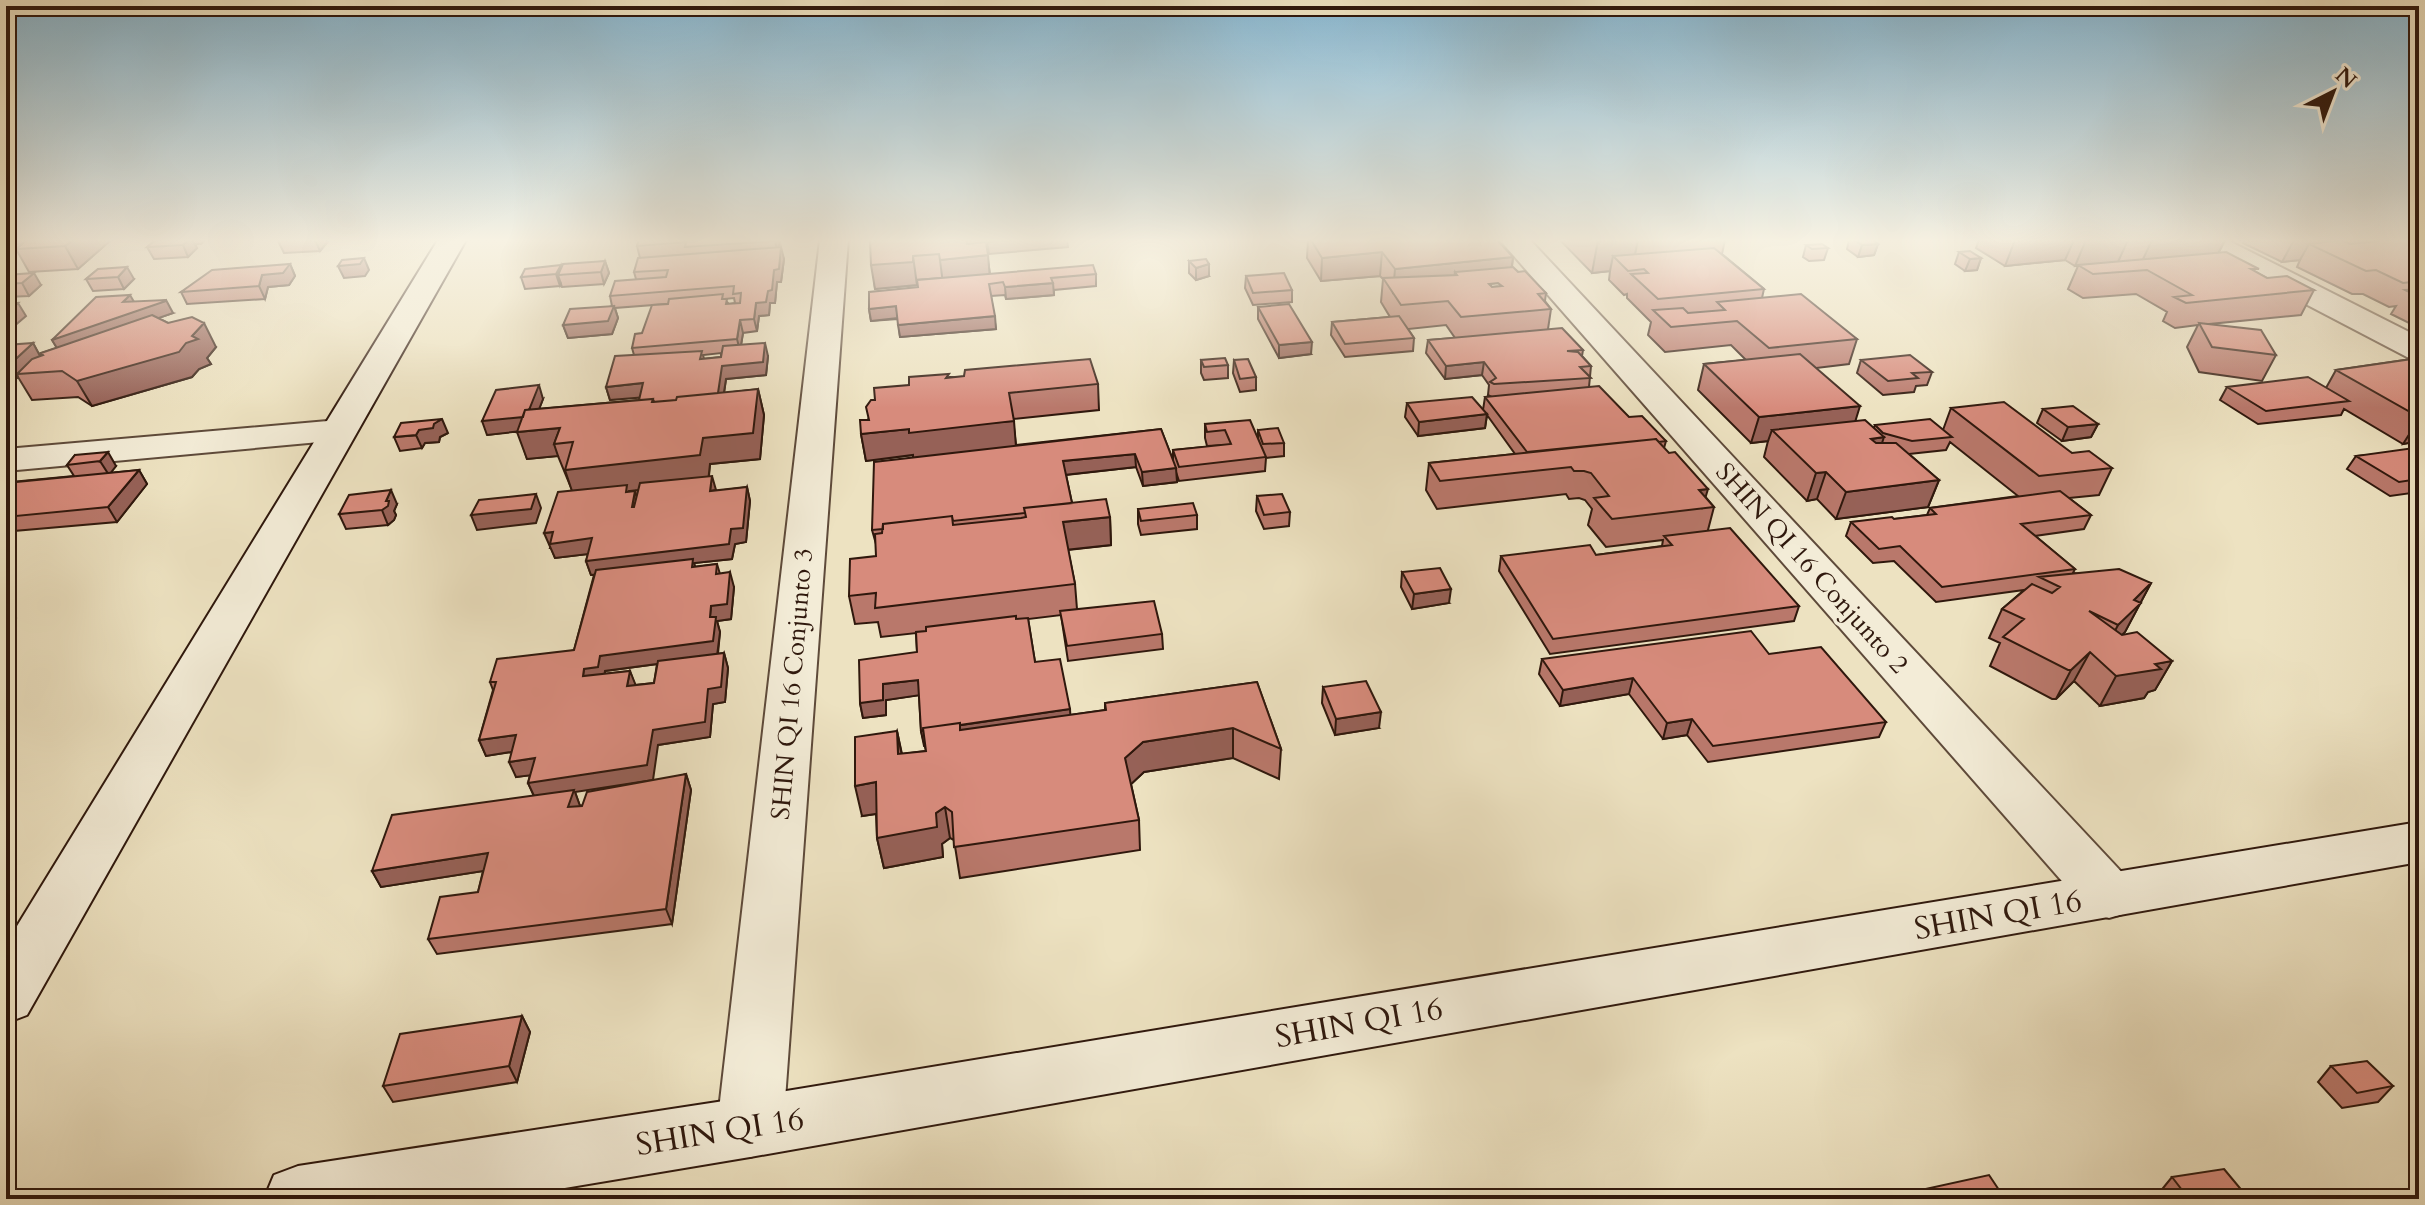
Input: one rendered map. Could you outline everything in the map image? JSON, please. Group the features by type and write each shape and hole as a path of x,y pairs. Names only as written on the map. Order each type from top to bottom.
{"street":[{"path":"6,997 419,296"},
{"name":"SHIN QI 16 Conjunto 3","path":"750,1127 829,296"},
{"name":"SHIN QI 16 Conjunto 2","path":"1565,296 2109,896"},
{"path":"2314,296 2419,350"},
{"path":"6,460 339,431"},
{"name":"SHIN QI 16","path":"298,1199 750,1127 2419,842"}],"building":[{"path":"129,296 123,302 166,301 52,340 96,297"},
{"path":"699,296 723,296 722,299 727,299 726,304 740,303 741,296 767,296 766,302 756,303 754,319 740,320 737,339 632,348 635,334 642,333 652,305 668,304 669,299"},
{"path":"869,296 991,296 995,316 898,325 896,306 869,309"},
{"path":"1395,296 1540,296 1551,309 1461,317 1448,301 1401,305"},
{"path":"1655,296 1687,296 1658,299"},
{"path":"1804,296 1857,339 1769,348 1737,321 1671,327 1653,310 1683,308 1688,313 1725,310 1717,302"},
{"path":"2181,296 2253,296 2186,303 2174,297"},
{"path":"18,303 6,314 6,304"},
{"path":"1289,304 1312,342 1279,345 1258,307"},
{"path":"614,306 608,321 563,325 570,309"},
{"path":"152,315 168,323 192,317 204,323 192,336 198,339 186,343 179,352 77,381 62,371 17,374 32,359 43,355 41,353"},
{"path":"1399,316 1414,338 1345,344 1332,322"},
{"path":"2199,323 2261,330 2276,355 2212,347"},
{"path":"1562,328 1583,350 1567,351 1578,352 1591,366 1580,367 1591,378 1494,384 1490,382 1496,378 1484,362 1446,366 1428,340"},
{"path":"33,343 6,368 6,345"},
{"path":"765,343 763,362 722,366 718,393 654,402 653,399 639,400 643,383 606,387 615,356 702,351 700,359 721,357 723,346"},
{"path":"1800,354 1860,406 1759,417 1704,364"},
{"path":"1910,355 1932,372 1912,373 1918,378 1888,381 1861,360"},
{"path":"1225,358 1228,365 1204,367 1201,360"},
{"path":"2419,358 2419,417 2336,370"},
{"path":"1090,359 1098,384 1009,393 1014,421 909,433 909,429 861,434 860,420 869,420 866,407 871,400 875,400 874,388 909,385 909,377 949,374 946,378 964,376 965,370"},
{"path":"1248,359 1256,377 1240,379 1234,360"},
{"path":"2308,377 2349,401 2266,411 2227,387"},
{"path":"539,385 523,417 482,421 496,390"},
{"path":"1599,386 1629,417 1642,416 1666,441 1656,439 1527,452 1485,397"},
{"path":"758,389 753,433 703,438 700,455 565,470 573,442 554,444 560,428 517,432 525,410 653,399 652,402 676,400 677,397"},
{"path":"1472,397 1487,414 1419,422 1407,403"},
{"path":"2004,402 2072,453 2089,451 2112,468 2039,476 1951,408"},
{"path":"2073,406 2098,424 2068,427 2043,409"},
{"path":"442,419 433,428 419,430 416,435 394,437 401,423"},
{"path":"1930,419 1952,437 1912,441 1883,433 1875,425"},
{"path":"1250,420 1266,457 1179,467 1173,450 1231,444 1225,430 1207,432 1205,424"},
{"path":"1865,420 1884,437 1871,439 1876,443 1896,443 1939,480 1846,492 1826,472 1816,473 1772,430"},
{"path":"1278,428 1284,443 1263,444 1258,430"},
{"path":"1161,429 1176,468 1142,472 1135,454 1063,461 1072,503 1024,508 1025,513 953,521 952,516 883,524 883,529 872,530 874,462"},
{"path":"1656,439 1669,453 1675,452 1708,489 1699,490 1714,507 1612,519 1594,498 1609,496 1591,473 1574,471 1571,467 1440,481 1429,463"},
{"path":"2414,448 2419,451 2419,479 2399,482 2356,456"},
{"path":"108,452 100,461 67,465 75,455"},
{"path":"139,470 108,507 6,517 6,483"},
{"path":"712,476 710,491 747,487 743,528 731,529 729,544 586,561 592,538 550,544 553,532 544,533 558,492 627,485 626,492 635,491 634,507 640,483"},
{"path":"391,490 386,501 389,501 388,506 382,510 339,514 349,495"},
{"path":"2060,491 2091,515 2021,524 2075,569 1942,587 1900,546 1879,549 1851,522 1936,514 1930,508"},
{"path":"536,494 531,509 471,515 479,500"},
{"path":"1282,494 1290,512 1264,515 1257,496"},
{"path":"1106,499 1110,517 1063,522 1075,584 875,608 876,593 849,596 850,559 876,556 875,534 882,533 883,524 952,516 953,525 1021,518 1026,517 1024,508"},
{"path":"1193,503 1197,515 1141,521 1138,509"},
{"path":"1730,528 1799,606 1553,639 1501,556 1590,545 1596,555 1672,545 1664,536"},
{"path":"693,559 692,567 717,564 716,574 730,572 727,604 711,606 710,617 716,617 713,641 600,656 598,667 584,669 583,676 630,671 627,686 654,683 658,661 724,653 721,687 708,689 705,722 653,730 647,765 528,783 535,758 509,762 516,735 479,740 496,682 490,682 497,659 574,650 596,570"},
{"path":"1440,568 1451,589 1414,594 1402,572"},
{"path":"2119,569 2151,583 2134,600 2141,603 2118,625 2089,611 2122,635 2137,632 2172,661 2155,664 2161,669 2116,676 2090,652 2068,670 2003,637 2024,619 2002,609 2032,584 2052,593 2060,587 2039,577"},
{"path":"1154,601 1162,634 1067,646 1060,611"},
{"path":"1016,616 1016,619 1028,618 1035,662 1060,659 1070,709 923,728 921,731 918,680 883,684 883,700 860,703 859,660 917,652 916,632 926,631 926,627"},
{"path":"1751,631 1769,654 1821,647 1886,722 1713,746 1692,719 1667,723 1633,678 1563,690 1542,659"},
{"path":"1366,681 1381,712 1336,719 1323,687"},
{"path":"1257,682 1281,749 1233,728 1143,742 1125,758 1139,820 954,847 952,812 945,807 936,813 937,827 877,838 876,782 855,786 855,737 897,731 898,754 926,751 923,728 960,723 960,730 1106,710 1105,703"},
{"path":"686,774 666,909 428,939 440,897 478,892 488,853 372,871 392,815 574,790 568,807 582,806 587,792"},
{"path":"522,1016 509,1066 383,1086 400,1034"},
{"path":"2367,1061 2393,1086 2357,1093 2331,1066"},
{"path":"2224,1169 2249,1199 2189,1199 2172,1177"},
{"path":"1989,1175 2005,1199 1880,1199"}]}
